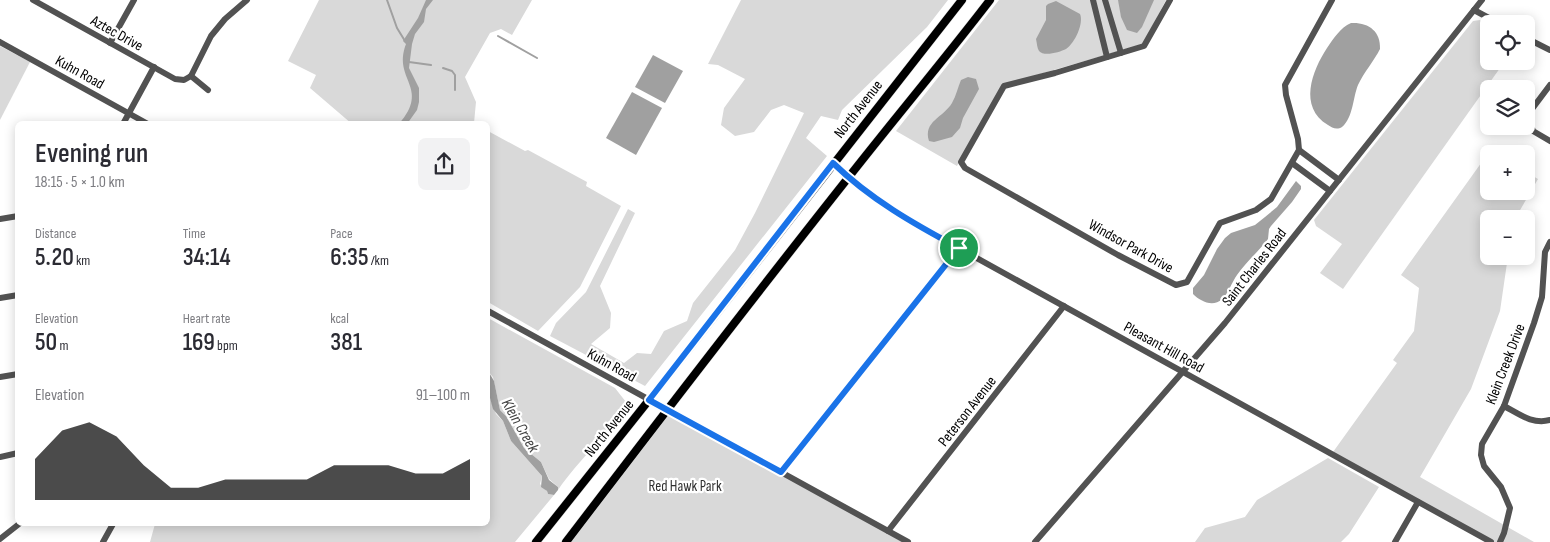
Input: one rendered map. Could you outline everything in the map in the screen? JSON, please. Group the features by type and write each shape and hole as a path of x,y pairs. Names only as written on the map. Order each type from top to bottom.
{"main road":[{"name":"North Avenue","path":"536,542 962,0"},
{"path":"566,542 667,409 990,0"}],"street":[{"name":"Aztec Drive","path":"34,0 178,80 191,76"},
{"path":"110,43 134,0"},
{"path":"208,90 191,76 211,36 225,19 247,0"},
{"path":"1093,0 1107,57"},
{"path":"1105,0 1120,53"},
{"name":"Windsor Park Drive","path":"1170,0 1144,46 1004,86 961,162 965,168 1118,255 1176,285 1187,282 1220,222 1256,210 1271,199 1299,150"},
{"name":"Saint Charles Road","path":"1035,542 1231,316 1482,0"},
{"path":"1329,2 1285,85 1299,150 1339,180"},
{"path":"1474,10 1483,15"},
{"name":"Kuhn Road","path":"0,42 143,121"},
{"path":"1535,42 1550,50"},
{"path":"125,121 154,67"},
{"path":"1550,85 1532,109 1529,119 1533,131 1550,141"},
{"path":"1292,162 1330,191"},
{"name":"Pleasant Hill Road","path":"833,163 848,178 906,219 1491,542"},
{"path":"0,219 15,216"},
{"name":"Klein Creek Drive","path":"1500,542 1510,508 1501,487 1484,466 1482,444 1504,406 1542,297 1545,252 1550,242"},
{"path":"781,472 959,248"},
{"path":"0,298 15,296"},
{"path":"1542,297 1550,299"},
{"name":"Peterson Avenue","path":"888,531 1064,306"},
{"name":"Kuhn Road","path":"490,311 908,542"},
{"path":"0,376 15,374"},
{"path":"1504,406 1529,419 1550,420"},
{"path":"0,457 15,454"},
{"path":"1395,542 1418,502"},
{"path":"0,539 16,526"},
{"path":"102,542 112,526"}],"green space":[{"path":"319,0 532,0 512,35 501,29 490,33 465,77 476,102 474,121 348,121 310,88 316,75 288,61"},
{"path":"741,0 948,0 927,27 842,110 838,120 821,116 806,138 827,156 645,386 550,336 556,323 586,292 628,209 635,213 600,286 611,313 610,328 591,344 624,363 637,353 651,354 664,331 687,321 693,303 735,250 804,113 784,105 771,110 754,132 735,136 721,125 724,108 745,79 718,65 708,64"},
{"path":"999,0 1166,0 1143,44 1002,85 957,166 896,131"},
{"path":"1480,20 1480,70 1499,70 1492,80 1480,80 1480,96 1343,289 1320,273 1342,244 1316,226 1314,220 1473,21"},
{"path":"0,46 30,62 0,120"},
{"path":"490,132 587,182 586,186 621,206 580,287 538,331 490,303"},
{"path":"1480,165 1480,200 1526,200 1520,210 1480,210 1480,265 1507,265 1500,311 1471,389 1420,477 1534,542 1495,542 1333,452 1397,363 1393,360 1414,331 1419,288 1401,275"},
{"path":"490,319 615,388 626,402 603,436 558,490 558,487 549,479 541,462 524,448 506,416 500,410 493,377 490,373"},
{"path":"490,398 496,414 503,421 511,441 542,476 540,484 548,494 554,495 515,542 150,542 154,526 490,526"},
{"name":"Red Hawk Park","path":"669,412 908,542 567,542"},
{"path":"1328,458 1379,487 1349,534 1341,542 1195,542 1205,528 1245,517 1257,500"}],"shaded area":[{"path":"426,0 433,0 426,9 424,22 415,34 412,44 409,68 419,88 417,110 409,121 401,121 412,101 412,92 404,66 403,56 406,44 403,41 418,18"},
{"path":"1118,0 1154,0 1142,27 1137,33 1127,30 1121,17"},
{"path":"1056,1 1080,14 1080,27 1073,42 1066,49 1056,53 1044,54 1039,51 1036,39 1046,20 1046,6"},
{"path":"1351,23 1363,24 1372,29 1378,37 1380,49 1358,85 1346,123 1342,127 1335,128 1319,117 1313,109 1311,88 1317,67 1327,48 1340,30"},
{"path":"653,55 683,71 665,103 635,87"},
{"path":"968,77 976,79 979,89 963,118 960,128 952,137 934,142 929,141 928,134 931,124 952,103 961,80"},
{"path":"632,92 662,108 636,155 606,138"},
{"path":"1296,181 1301,186 1301,189 1271,226 1268,239 1241,270 1224,297 1218,302 1211,303 1196,297 1193,294 1193,288 1204,275 1217,249 1225,238 1231,233 1255,225 1265,217 1277,207"},
{"path":"490,374 494,381 500,410 506,416 524,448 541,462 549,480 558,487 554,495 548,494 541,487 542,476 511,441 503,421 493,409 490,398"}],"waterway":[{"path":"387,0 397,28 405,41"},
{"path":"498,36 537,58"},
{"path":"409,62 431,65"},
{"path":"443,68 452,71 455,75 455,90"}],"route":[{"path":"833,163 848,178 906,219 959,248 781,472 649,400 833,163"}],"water label":[{"name":"Klein Creek","path":"521,425"}]}
